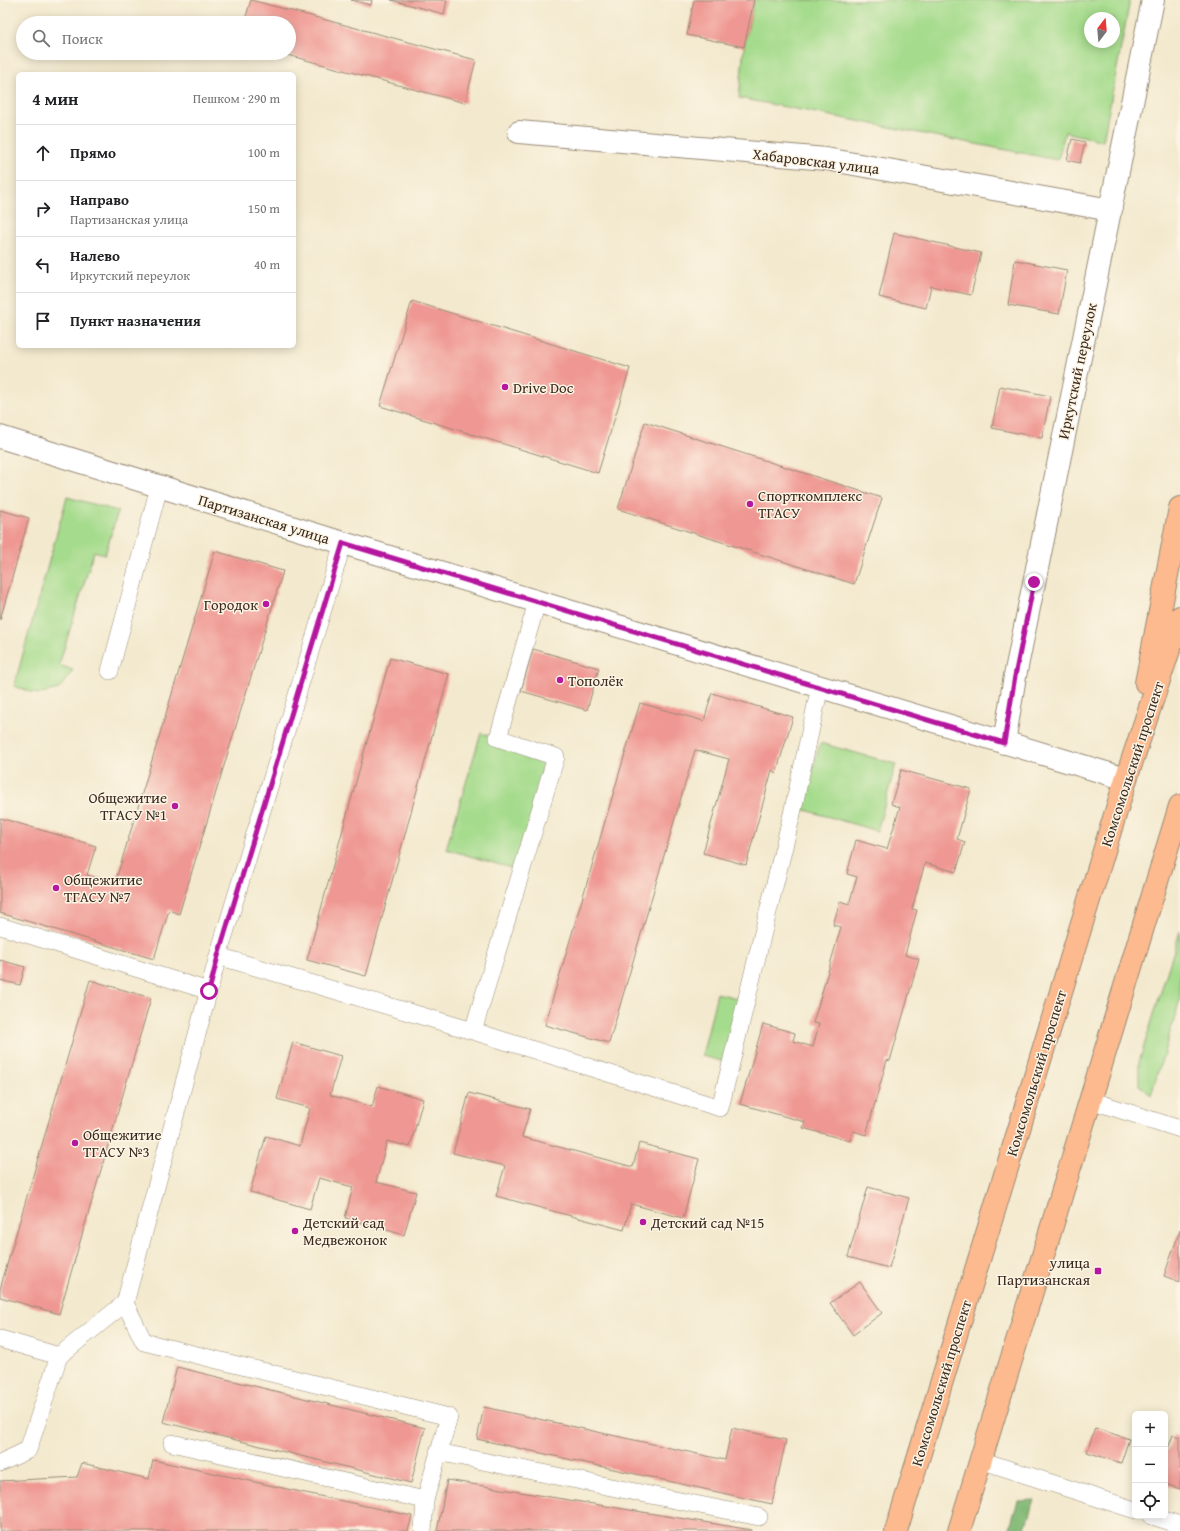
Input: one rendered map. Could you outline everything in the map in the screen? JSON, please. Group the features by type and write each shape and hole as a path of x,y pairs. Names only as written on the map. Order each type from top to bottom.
{"main road":[{"path":"1128,774 1180,508"},
{"name":"Комсомольский проспект","path":"896,1531 1128,774 1180,617"},
{"path":"959,1531 1180,806"}],"street":[{"name":"Иркутский переулок","path":"1004,743 1015,676 1153,0"},
{"name":"Хабаровская улица","path":"519,132 826,159 1111,210"},
{"name":"Партизанская улица","path":"0,437 159,487 1004,743 1128,774"}],"lane":[{"path":"110,672 159,487"},
{"path":"0,1463 28,1450 59,1356 125,1303 218,956 343,543"},
{"path":"473,1031 556,757 498,738 537,602"},
{"path":"218,956 473,1031 720,1108 792,814 820,687"},
{"path":"0,926 209,991"},
{"path":"1090,1100 1179,1125"},
{"path":"125,1303 144,1342 449,1417 425,1500 423,1531"},
{"path":"0,1340 59,1356"},
{"path":"172,1443 425,1500"},
{"path":"438,1452 759,1517"},
{"path":"980,1460 1132,1509"},
{"path":"1161,1519 1180,1525"}],"green space":[{"path":"754,0 1130,0 1103,141 1065,132 1058,160 739,98 744,47"},
{"path":"67,497 118,511 105,555 94,551 59,665 73,670 59,689 37,694 14,686"},
{"path":"481,733 556,757 521,871 446,849"},
{"path":"820,743 896,764 877,831 802,809"},
{"path":"1180,931 1180,1000 1151,1095 1139,1085 1139,1062"},
{"path":"717,993 741,999 725,1062 702,1056"},
{"path":"1034,1500 1024,1531 1009,1531 1018,1501"}],"building":[{"path":"251,0 476,60 465,103 296,57 296,16 246,16"},
{"path":"351,0 372,0 371,5"},
{"path":"391,0 447,0 444,14"},
{"path":"694,0 754,0 744,47 687,35"},
{"path":"1072,139 1085,142 1080,163 1067,160"},
{"path":"894,233 981,253 971,295 931,286 926,308 879,297"},
{"path":"1015,260 1067,270 1059,314 1008,305"},
{"name":"Drive Doc","path":"412,301 630,368 598,473 380,406"},
{"path":"1000,386 1050,396 1042,438 992,428"},
{"name":"Спорткомплекс ТГАСУ","path":"645,422 882,498 854,584 618,509"},
{"path":"0,510 29,518 0,620"},
{"name":"Общежитие ТГАСУ №1","path":"215,551 283,571 179,914 169,910 154,959 0,913 0,818 96,846 87,875 115,883"},
{"name":"Тополёк","path":"533,649 599,668 587,710 521,691"},
{"path":"390,658 449,674 366,976 307,960"},
{"path":"712,693 793,717 776,773 772,770 746,865 703,853 729,759 695,750 609,1043 545,1025 640,703 704,721"},
{"path":"901,770 971,789 957,839 965,842 956,872 925,863 912,909 917,910 905,955 919,959 890,1061 887,1060 866,1135 853,1131 850,1141 803,1128 805,1122 740,1104 763,1024 795,1033 793,1041 813,1047 819,1024 813,1023 841,927 833,925 840,901 849,904 857,877 847,874 856,840 887,849 900,807 891,804"},
{"path":"0,960 25,967 20,985 0,980"},
{"name":"Общежитие ТГАСУ №3","path":"90,980 151,998 59,1314 0,1297 0,1289"},
{"path":"293,1042 341,1056 330,1095 372,1107 378,1086 423,1099 410,1147 387,1141 376,1182 416,1192 404,1235 345,1218 353,1187 319,1178 310,1209 250,1192 266,1136 300,1146 310,1108 277,1099"},
{"path":"469,1093 530,1109 522,1137 633,1167 639,1143 699,1159 683,1218 631,1204 624,1230 496,1196 505,1166 453,1153"},
{"path":"868,1187 909,1198 889,1268 848,1257"},
{"path":"1180,1230 1180,1282 1164,1276"},
{"path":"860,1282 882,1313 853,1335 830,1303"},
{"path":"177,1367 425,1428 411,1483 163,1422"},
{"path":"484,1407 725,1460 732,1428 786,1440 772,1504 477,1439"},
{"path":"1095,1428 1129,1439 1121,1463 1087,1452"},
{"path":"1173,1435 1180,1437 1180,1489 1168,1485 1168,1449"},
{"path":"153,1460 412,1516 408,1531 0,1531 0,1481 77,1477 82,1463 149,1479"},
{"path":"447,1480 752,1530 752,1531 437,1531"}],"place":[{"name":"Drive Doc","path":"505,387"},
{"name":"Спорткомплекс ТГАСУ","path":"750,504"},
{"name":"Городок","path":"266,604"},
{"name":"Тополёк","path":"560,680"},
{"name":"Общежитие ТГАСУ №1","path":"175,806"},
{"name":"Общежитие ТГАСУ №7","path":"56,888"},
{"name":"Общежитие ТГАСУ №3","path":"75,1143"},
{"name":"Детский сад №15","path":"643,1222"},
{"name":"Детский сад Медвежонок","path":"295,1231"},
{"name":"улица Партизанская","path":"1098,1271"}],"route":[{"path":"209,991 218,956 343,543 1004,743 1015,676 1034,582"}]}
